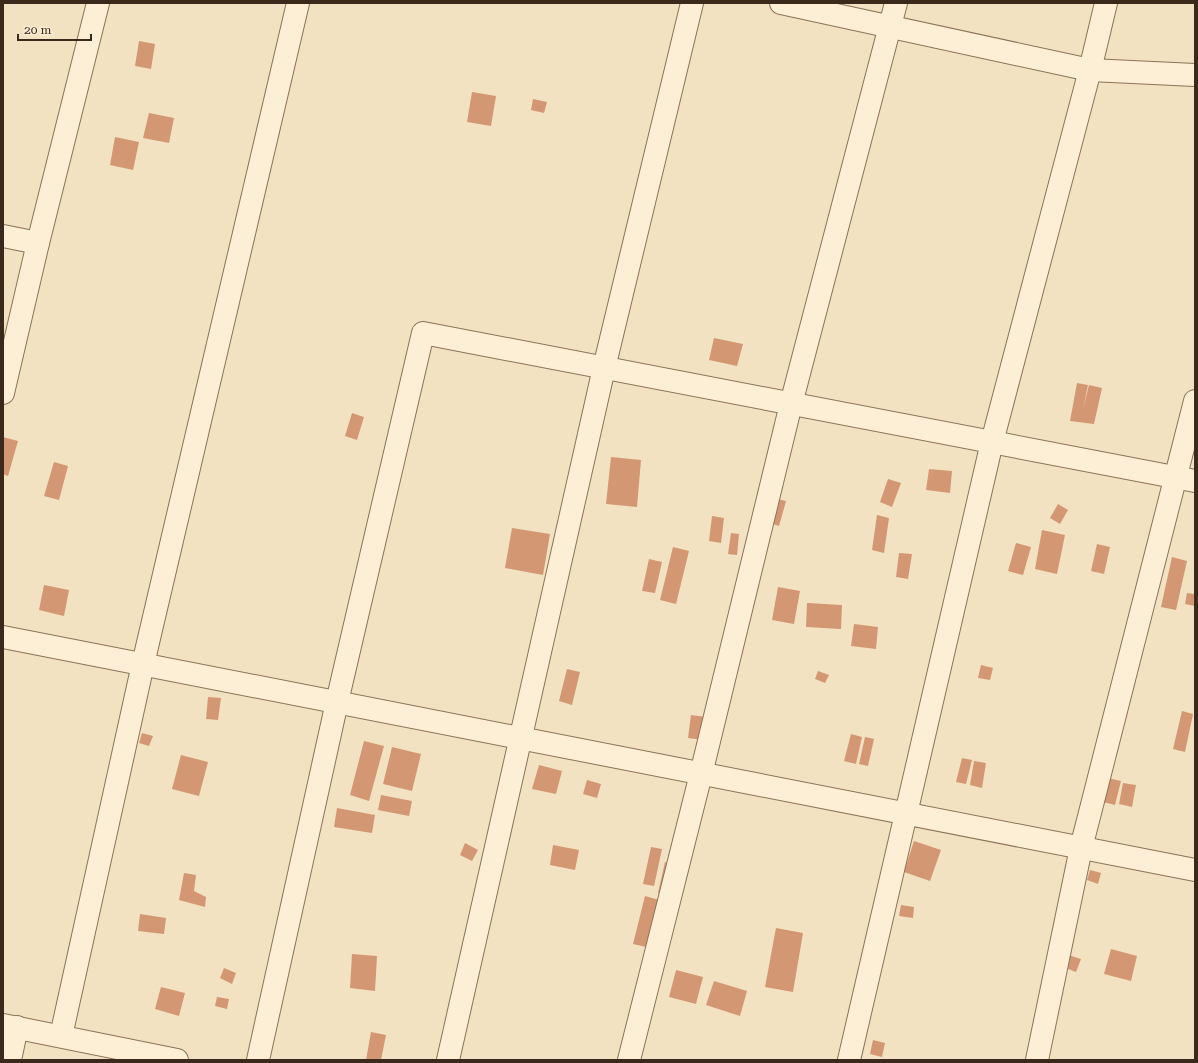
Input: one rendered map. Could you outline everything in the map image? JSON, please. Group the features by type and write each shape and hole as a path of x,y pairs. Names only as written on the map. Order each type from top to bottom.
{"street":[{"path":"3,393 38,243 98,3"},
{"path":"61,1036 143,664 298,3"},
{"path":"448,1060 604,368 692,3"},
{"path":"781,3 1090,70 1195,75"},
{"path":"628,1060 701,774 791,404 891,27 896,3"},
{"path":"849,1060 992,442 1090,70 1106,3"},
{"path":"3,236 38,243"},
{"path":"258,1060 337,702 423,334 1185,479"},
{"path":"1037,1060 1081,848 1185,479 1195,401"},
{"path":"3,637 1195,870"},
{"path":"10,1060 10,1026 177,1060"}],"building":[{"path":"139,41 155,44 151,69 135,66"},
{"path":"472,92 496,96 491,126 467,122"},
{"path":"533,99 547,102 544,113 531,110"},
{"path":"149,113 174,118 169,143 143,138"},
{"path":"115,137 139,142 133,170 110,165"},
{"path":"714,338 743,344 737,366 709,360"},
{"path":"1077,383 1088,385 1083,409 1089,385 1102,388 1094,424 1070,421"},
{"path":"352,413 364,417 357,440 345,436"},
{"path":"3,437 18,441 8,476 3,474"},
{"path":"611,457 641,460 637,507 606,504"},
{"path":"54,462 68,466 59,500 44,496"},
{"path":"929,469 952,471 950,493 926,490"},
{"path":"888,479 901,483 892,507 880,502"},
{"path":"773,498 786,501 779,526 767,522"},
{"path":"1058,504 1068,510 1060,524 1050,518"},
{"path":"877,515 889,518 884,553 872,550"},
{"path":"712,516 724,518 721,543 709,541"},
{"path":"512,528 550,534 543,575 505,568"},
{"path":"1042,530 1065,535 1057,574 1035,569"},
{"path":"731,533 739,534 737,555 728,554"},
{"path":"1016,543 1031,547 1023,575 1008,571"},
{"path":"1097,544 1110,547 1104,574 1091,571"},
{"path":"673,547 689,551 676,604 660,600"},
{"path":"899,553 912,554 908,579 896,577"},
{"path":"1172,557 1187,561 1176,610 1161,607"},
{"path":"649,559 662,562 655,593 642,591"},
{"path":"44,585 69,590 64,616 39,610"},
{"path":"778,587 800,591 794,624 772,620"},
{"path":"1187,593 1195,594 1195,606 1185,604"},
{"path":"807,603 842,605 841,629 806,627"},
{"path":"854,624 878,627 876,649 851,646"},
{"path":"981,665 993,668 990,680 978,678"},
{"path":"567,669 580,672 572,705 559,701"},
{"path":"818,671 829,675 825,683 815,679"},
{"path":"208,697 221,698 218,720 206,719"},
{"path":"1182,711 1193,714 1185,752 1173,749"},
{"path":"691,715 706,717 703,740 688,738"},
{"path":"142,733 153,736 149,746 139,743"},
{"path":"851,734 862,737 856,764 844,761"},
{"path":"865,737 874,739 868,766 859,764"},
{"path":"364,741 384,746 369,801 350,795"},
{"path":"392,747 421,754 412,791 383,784"},
{"path":"181,755 208,762 199,796 172,789"},
{"path":"962,758 972,760 966,784 956,782"},
{"path":"974,761 986,763 982,788 970,785"},
{"path":"539,765 562,771 556,794 532,789"},
{"path":"1108,778 1121,781 1115,805 1103,802"},
{"path":"587,780 601,784 597,798 583,794"},
{"path":"1123,783 1136,785 1132,807 1119,804"},
{"path":"381,795 412,801 409,816 378,810"},
{"path":"337,808 375,815 372,833 334,827"},
{"path":"914,841 941,850 930,881 904,872"},
{"path":"465,843 478,850 472,861 460,855"},
{"path":"553,845 579,850 575,870 550,865"},
{"path":"651,847 662,849 654,886 643,884"},
{"path":"665,862 675,864 668,895 658,893"},
{"path":"1090,870 1101,873 1098,884 1087,880"},
{"path":"184,873 196,875 194,891 206,897 205,907 179,900"},
{"path":"645,896 663,901 651,948 633,944"},
{"path":"901,905 914,907 913,918 899,916"},
{"path":"140,914 166,918 164,934 138,931"},
{"path":"776,928 803,933 793,992 765,987"},
{"path":"1111,949 1137,956 1131,981 1104,974"},
{"path":"352,954 377,956 375,991 350,988"},
{"path":"1068,955 1081,959 1076,972 1063,967"},
{"path":"224,968 236,973 232,984 220,978"},
{"path":"676,970 703,977 696,1004 669,997"},
{"path":"714,981 747,991 740,1016 706,1005"},
{"path":"161,987 185,993 179,1016 155,1009"},
{"path":"217,997 229,999 227,1009 215,1006"},
{"path":"371,1032 386,1035 381,1060 366,1060"},
{"path":"873,1040 885,1043 882,1057 870,1054"}]}
